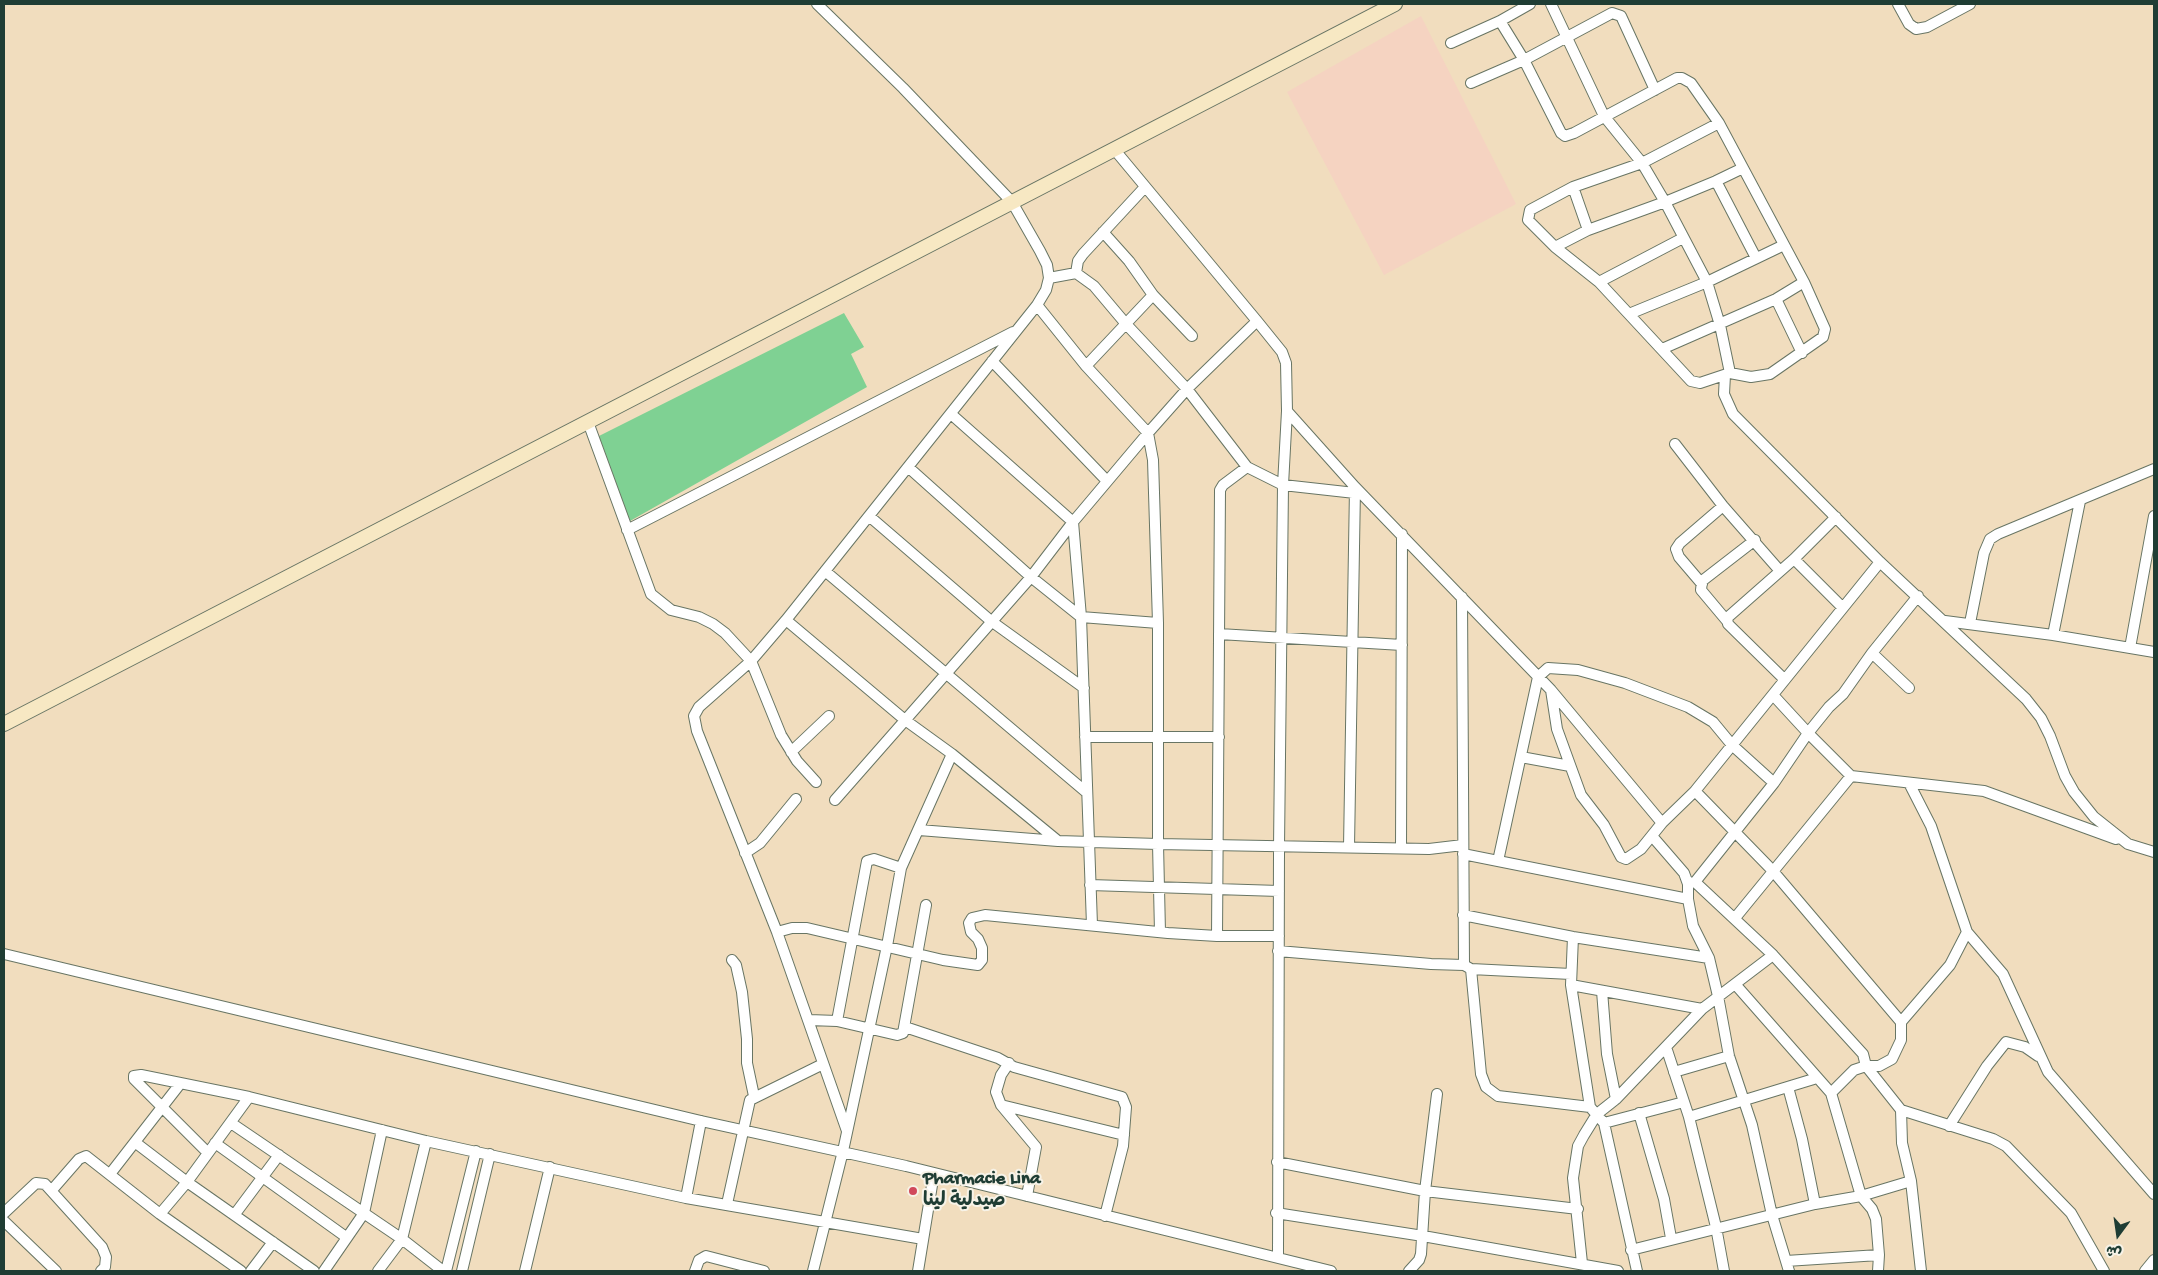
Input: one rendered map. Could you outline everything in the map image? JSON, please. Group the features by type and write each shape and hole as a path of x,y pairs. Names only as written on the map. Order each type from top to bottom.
{"street":[{"path":"817,4 903,88 1012,202 1047,265 1049,278 1046,290 1037,305 786,620 751,661 699,707 694,716 697,731 746,853 809,1020 847,1131"},
{"path":"4,724 1395,4"},
{"path":"1451,43 1500,21 1530,4"},
{"path":"1551,4 1568,36 1604,116 1642,163 1666,202 1707,282 1720,324 1728,374 1724,394 1733,414 1880,562 2026,699 2044,724 2065,776 2074,792 2094,818 2128,844"},
{"path":"1898,4 1909,24 1916,29 1927,27 1959,6 1970,4"},
{"path":"1471,83 1524,60 1612,12 1621,16 1655,90"},
{"path":"1500,21 1524,60 1561,133 1568,136 1677,78 1687,80 1697,90 1719,122 1804,282 1826,333 1781,368 1760,377 1728,374 1700,383 1691,381 1599,282 1555,247 1528,220 1527,215 1530,210 1573,187 1642,163 1719,122"},
{"path":"1114,149 1282,352 1286,363 1287,411 1283,485 1278,952 1276,1214 1278,1258"},
{"path":"1555,247 1588,230 1666,202 1743,168"},
{"path":"1716,181 1756,258"},
{"path":"1076,273 1078,261 1146,187"},
{"path":"1573,187 1588,230"},
{"path":"1103,232 1153,295 1192,336"},
{"path":"1599,282 1683,238"},
{"path":"1629,314 1707,282 1784,245"},
{"path":"1049,278 1076,273 1094,286 1126,324 1187,389 1247,467 1283,485 1355,490"},
{"path":"1662,350 1776,299 1804,282"},
{"path":"1086,366 1153,295"},
{"path":"1776,299 1802,353"},
{"path":"1037,305 1086,366 1148,433 1154,479 1158,623 1160,932"},
{"path":"835,800 1031,577 1073,522 1148,433 1187,389 1257,321"},
{"path":"626,530 1017,330"},
{"path":"992,361 1107,481"},
{"path":"1287,411 1355,490 1402,534 1551,690 1662,823"},
{"path":"950,414 1073,522 1081,617 1087,842 1092,925"},
{"path":"588,422 651,594 671,610 699,617 713,624 725,633 751,661 781,735 791,752 816,782"},
{"path":"1675,444 1723,506 1755,540 1780,571"},
{"path":"908,467 1031,577 1081,617 1158,623"},
{"path":"1217,936 1220,490 1223,485 1247,467"},
{"path":"1970,623 1984,553 1990,539 2154,469"},
{"path":"1349,847 1355,490"},
{"path":"2053,635 2080,501"},
{"path":"1702,584 1679,557 1676,549 1680,543 1723,506"},
{"path":"869,516 991,621 1084,688"},
{"path":"2130,648 2154,516"},
{"path":"1727,621 1730,614 1794,559 1836,517"},
{"path":"1401,848 1402,534"},
{"path":"1755,540 1705,577 1701,590 1727,621 1784,679"},
{"path":"1794,559 1842,607"},
{"path":"1551,690 1557,729 1581,795 1604,826 1621,857 1626,859 1631,857 1695,791 1880,562"},
{"path":"824,571 1086,792"},
{"path":"1789,1271 1772,1215 1752,1125 1729,1056 1709,958 1693,926 1688,899 1691,883 1774,783 1808,733 1829,707 1843,694 1872,653 1918,596"},
{"path":"1462,597 1462,915 1481,1074 1486,1087 1498,1096 1594,1111"},
{"path":"786,620 905,720 952,754 1058,841"},
{"path":"1945,621 2053,635 2154,652"},
{"path":"1220,634 1402,645"},
{"path":"1872,653 1909,688"},
{"path":"1498,861 1538,677 1548,668 1578,670 1659,694 1688,707 1712,722 1732,745 1774,783"},
{"path":"1773,695 1851,776 1984,791 2154,852"},
{"path":"791,752 829,716"},
{"path":"1085,737 1219,738"},
{"path":"813,1271 847,1131 887,946 901,868 952,754"},
{"path":"1521,757 1570,766"},
{"path":"1735,918 1772,870 1851,776"},
{"path":"1909,783 1931,826 1968,932 2003,974 2039,1056 2048,1072 2154,1194"},
{"path":"1695,791 1772,870 1901,1022 1901,1040 1892,1059 1879,1066 1866,1066 1854,1070 1831,1093"},
{"path":"746,853 760,843 796,799"},
{"path":"918,830 1058,841 1463,849 1498,861 1688,899"},
{"path":"1652,836 1691,883 1735,918 1773,955 1863,1054 1866,1066 1901,1110 1993,1139 2006,1146 2071,1213 2104,1271"},
{"path":"837,1021 867,861 874,859 901,868"},
{"path":"1090,884 1279,891"},
{"path":"809,1020 837,1021 897,1035 903,1033 926,905"},
{"path":"776,932 800,927 917,954 978,965 983,954 982,948 969,928 972,918 977,916 994,915 1217,936 1279,936"},
{"path":"1462,915 1574,937 1709,958"},
{"path":"1901,1022 1950,965 1968,932"},
{"path":"1574,937 1571,985 1594,1111 1604,1123 1637,1271"},
{"path":"1278,952 1571,974"},
{"path":"4,954 701,1121 842,1151 1331,1271"},
{"path":"1582,1263 1578,1209 1573,1178 1575,1161 1581,1140 1594,1111 1616,1098 1718,996 1773,955"},
{"path":"732,960 736,965 742,992 748,1039 747,1063 754,1096"},
{"path":"1735,984 1831,1093 1861,1196 1872,1209 1876,1219 1879,1255 1878,1271"},
{"path":"1571,985 1702,1010"},
{"path":"1602,991 1607,1054 1616,1098"},
{"path":"905,1027 1025,1070 1122,1096 1126,1107 1124,1136 1105,1216"},
{"path":"1949,1126 1987,1066 2006,1042 2025,1047 2039,1056"},
{"path":"1666,1047 1689,1117 1716,1227 1724,1271"},
{"path":"1674,1072 1729,1056"},
{"path":"1009,1063 1001,1075 997,1087 1001,1105 1036,1147 1027,1196"},
{"path":"727,1204 744,1130 747,1107 754,1096 823,1064"},
{"path":"208,1153 134,1079 134,1076 141,1075 249,1097 382,1130 686,1198 924,1239"},
{"path":"1689,1117 1817,1078"},
{"path":"110,1174 180,1084"},
{"path":"1788,1086 1802,1139 1815,1204"},
{"path":"1409,1271 1419,1260 1423,1236 1425,1191 1437,1094"},
{"path":"160,1214 187,1182 249,1097"},
{"path":"1604,1123 1684,1102"},
{"path":"1001,1105 1124,1136"},
{"path":"1901,1110 1902,1143 1911,1181 1921,1271"},
{"path":"1639,1113 1664,1199 1671,1238"},
{"path":"686,1198 701,1121"},
{"path":"231,1123 402,1239 444,1271 476,1151"},
{"path":"324,1271 364,1213 382,1130"},
{"path":"378,1271 402,1239 426,1140"},
{"path":"136,1143 187,1182 314,1271"},
{"path":"215,1143 261,1178 346,1237"},
{"path":"462,1271 490,1154"},
{"path":"235,1214 279,1155"},
{"path":"52,1190 83,1156 110,1174 160,1214 236,1270"},
{"path":"1277,1162 1425,1191 1578,1209"},
{"path":"525,1271 550,1167"},
{"path":"918,1271 934,1173"},
{"path":"1631,1250 1716,1227 1815,1204 1861,1196 1911,1181"},
{"path":"4,1213 36,1182 45,1184 102,1246 106,1256 105,1267 101,1271"},
{"path":"1276,1214 1423,1236 1582,1263 1618,1271"},
{"path":"4,1221 56,1271"},
{"path":"251,1271 273,1242"},
{"path":"1786,1261 1879,1255"},
{"path":"696,1271 699,1260 706,1256 764,1271"},
{"path":"2145,1271 2154,1260"}],"shaded area":[{"path":"1421,16 1516,204 1384,275 1287,92"}],"green space":[{"path":"844,313 864,347 851,354 867,387 630,521 599,436"}],"place":[{"name":"Pharmacie Lina صيدلية لينا","path":"913,1191"}]}
